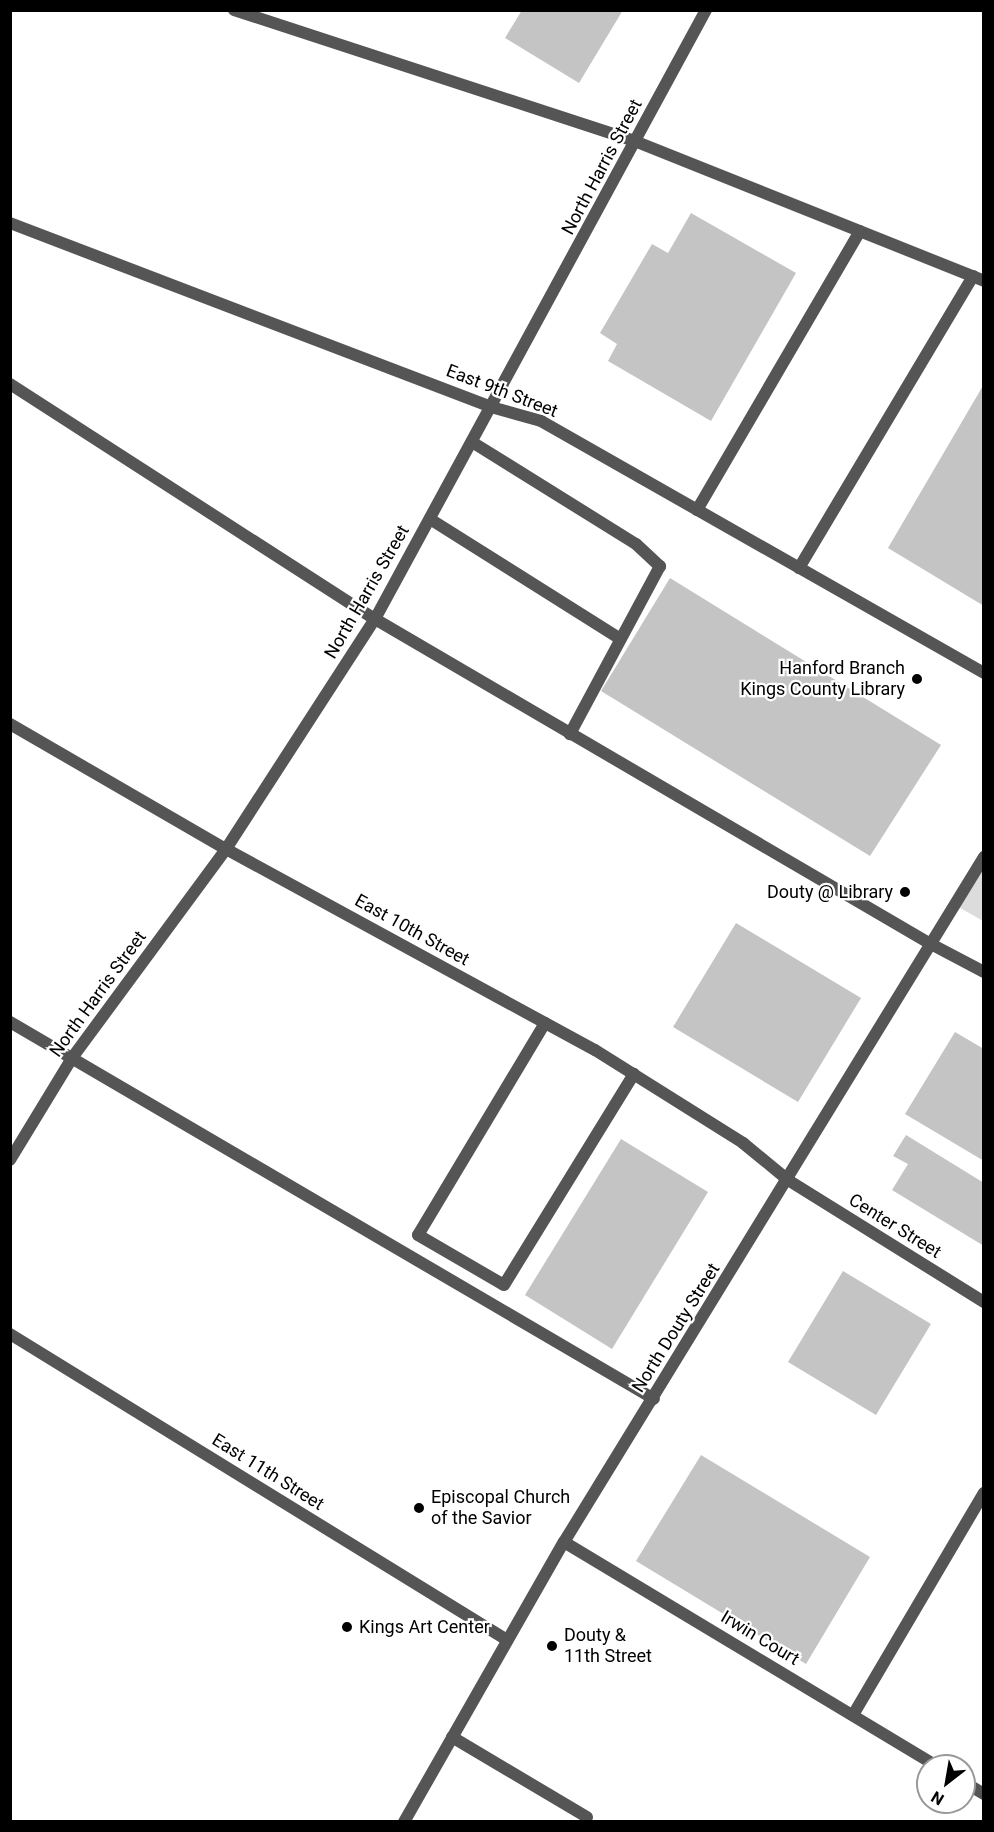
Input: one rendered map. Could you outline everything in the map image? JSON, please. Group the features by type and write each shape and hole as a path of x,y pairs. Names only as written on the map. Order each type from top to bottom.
{"street":[{"path":"234,10 637,142 978,278 799,568"},
{"name":"North Harris Street","path":"10,1160 72,1058 226,849 375,620 637,142 706,10"},
{"name":"East 9th Street","path":"10,223 491,407 540,421 984,673"},
{"path":"697,510 860,231"},
{"path":"10,384 375,620 930,943 984,972"},
{"path":"472,442 636,544 660,566 619,638 570,734"},
{"path":"430,519 619,638"},
{"name":"East 10th Street","path":"10,724 226,849 634,1074 743,1143 788,1180"},
{"name":"North Douty Street","path":"404,1821 564,1542 654,1399 984,857"},
{"path":"10,1022 654,1399"},
{"path":"545,1023 418,1235 504,1285 634,1074"},
{"name":"Center Street","path":"788,1180 984,1302"},
{"name":"East 11th Street","path":"10,1334 507,1640"},
{"path":"853,1715 984,1493"},
{"name":"Irwin Court","path":"564,1542 917,1754"},
{"path":"452,1737 587,1816"}],"shaded area":[{"path":"983,857 983,921 955,905"}],"building":[{"path":"522,10 623,10 579,83 505,38"},
{"path":"691,213 796,273 711,421 608,361 617,344 600,333 652,244 668,253"},
{"path":"984,384 984,606 888,548"},
{"path":"670,578 941,745 870,856 601,691"},
{"path":"736,923 861,998 798,1102 673,1027"},
{"path":"955,1032 984,1049 984,1161 905,1114"},
{"path":"906,1135 984,1183 984,1246 892,1190 908,1164 893,1156"},
{"path":"621,1139 708,1192 612,1349 525,1295"},
{"path":"843,1271 931,1324 876,1415 788,1362"},
{"path":"701,1455 870,1557 806,1664 636,1561"}],"place":[{"name":"Hanford Branch Kings County Library","path":"917,679"},
{"name":"Douty @ Library","path":"905,892"},
{"name":"Episcopal Church of the Savior","path":"419,1508"},
{"name":"Kings Art Center","path":"347,1627"},
{"name":"Douty & 11th Street","path":"552,1646"}]}
